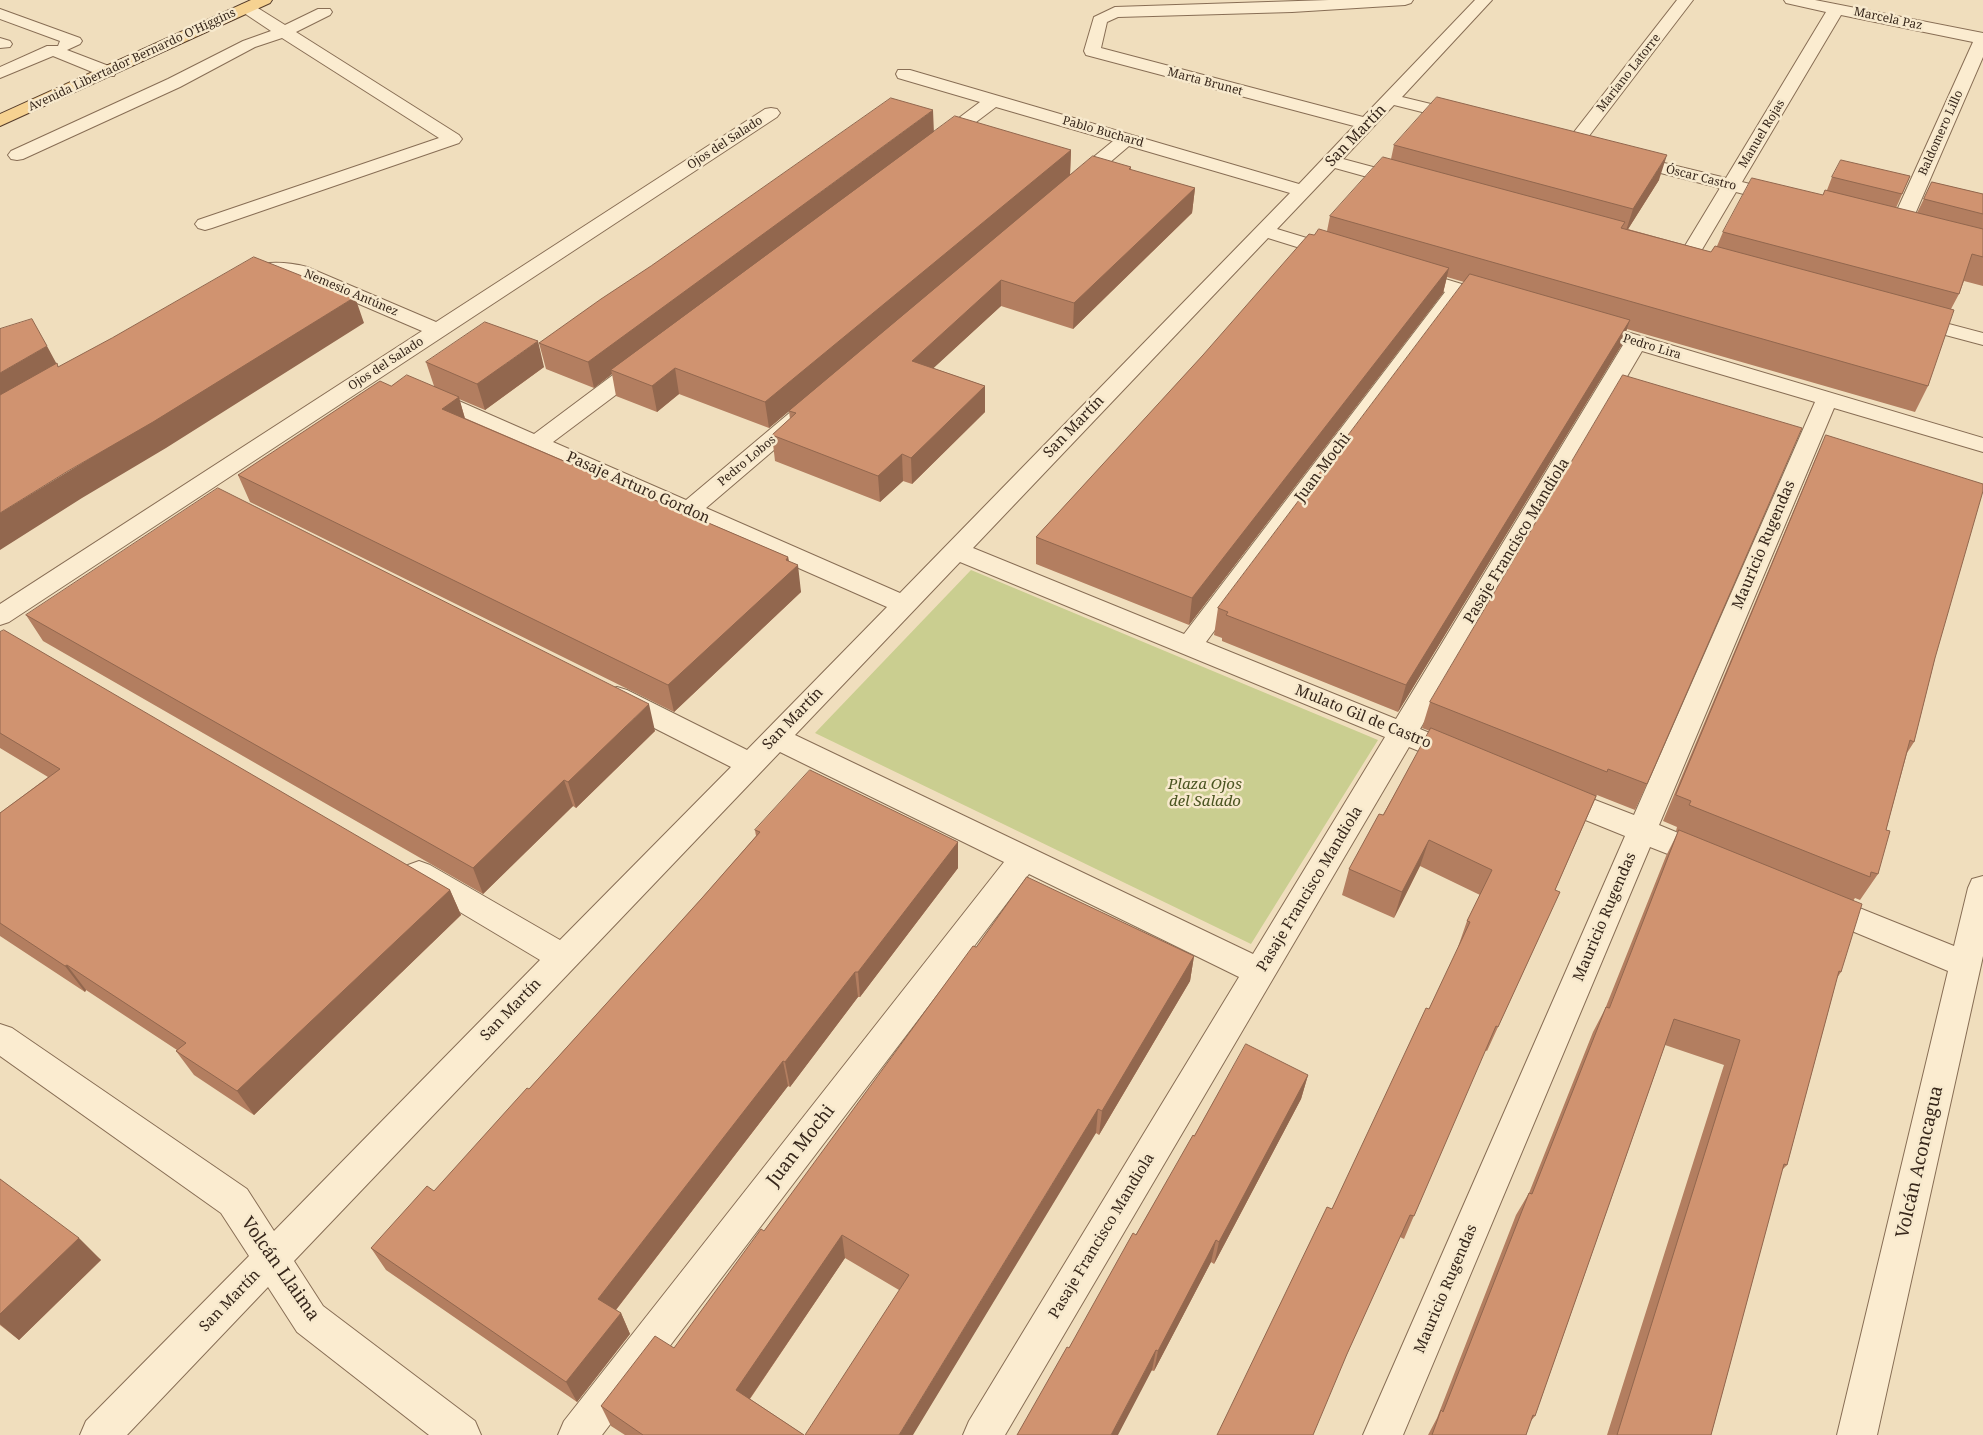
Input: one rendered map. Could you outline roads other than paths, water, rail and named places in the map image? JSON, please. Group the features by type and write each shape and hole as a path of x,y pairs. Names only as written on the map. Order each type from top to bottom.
{"main road":[{"name":"Avenida Libertador Bernardo O'Higgins","path":"0,121 264,0"}],"street":[{"name":"Marta Brunet","path":"1367,124 1092,52 1100,20 1115,12 1292,7 1406,0"},
{"name":"San Martín","path":"100,1435 776,738 955,550 1303,191 1484,0"},
{"name":"Mariano Latorre","path":"1573,146 1685,0"},
{"name":"Marcela Paz","path":"1792,0 1983,38"},
{"path":"205,224 453,139 247,8"},
{"name":"Manuel Rojas","path":"1688,258 1836,9"},
{"path":"17,155 174,83 245,59 266,48 282,32 324,12"},
{"path":"0,14 74,41 0,73"},
{"name":"Baldomero Lillo","path":"1899,228 1983,38"},
{"path":"52,50 108,72"},
{"name":"Pablo Buchard","path":"904,74 1303,191"},
{"path":"1391,99 1478,121"},
{"path":"923,153 994,100"},
{"name":"Ojos del Salado","path":"0,616 772,112"},
{"path":"1058,197 1126,139"},
{"path":"1554,140 1592,150"},
{"name":"Óscar Castro","path":"1610,155 1796,202"},
{"path":"1331,161 1429,188"},
{"path":"1881,224 1918,233"},
{"path":"1264,231 1353,258"},
{"path":"1668,253 1706,264"},
{"name":"Nemesio Antúnez","path":"227,288 258,272 290,268 438,330"},
{"path":"1391,269 1514,306"},
{"name":"Juan Mochi","path":"1188,646 1458,289"},
{"path":"1897,316 1983,339"},
{"name":"Pedro Lira","path":"1598,331 1983,445"},
{"name":"Pasaje Francisco Mandiola","path":"984,1435 1636,342"},
{"path":"537,443 663,349"},
{"name":"Pasaje Arturo Gordon","path":"374,372 903,604"},
{"name":"Mauricio Rugendas","path":"1383,1435 1826,399"},
{"name":"Pedro Lobos","path":"688,510 817,402"},
{"path":"198,487 224,500"},
{"name":"Mulato Gil de Castro","path":"955,550 1485,767"},
{"path":"598,688 750,764"},
{"path":"776,738 1260,972"},
{"path":"1532,786 1725,865"},
{"name":"Juan Mochi","path":"578,1435 1024,858"},
{"path":"395,860 562,957"},
{"name":"Volcán Aconcagua","path":"1857,1435 1983,888"},
{"path":"1799,896 1965,964"},
{"name":"Volcán Llaima","path":"0,1038 234,1201 310,1319 461,1435"}],"park label":[{"name":"Plaza Ojos del Salado","path":"1205,794"}]}
